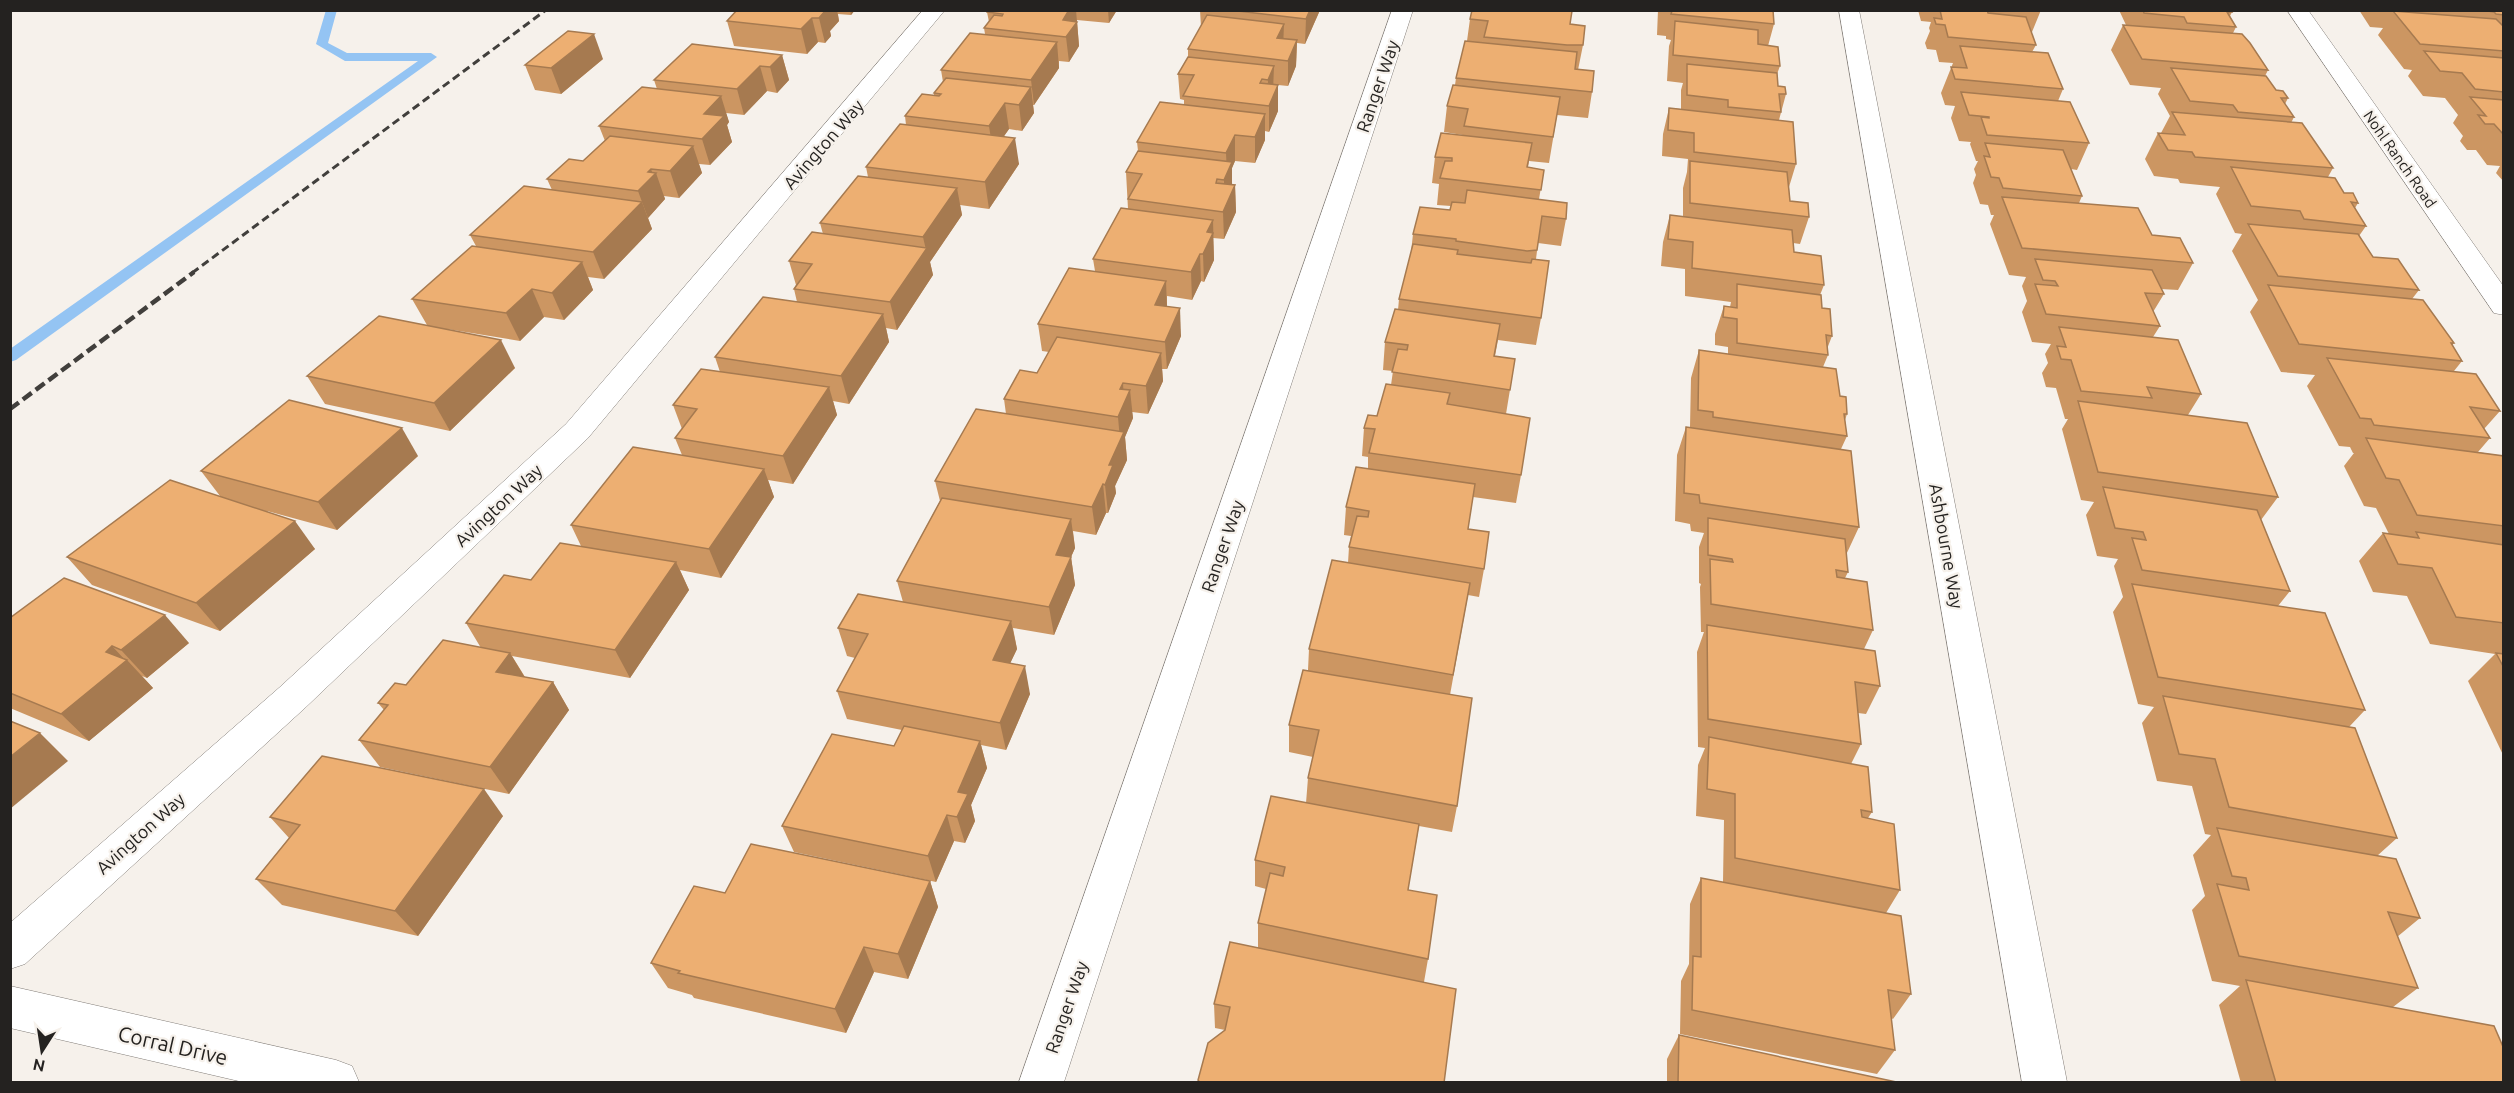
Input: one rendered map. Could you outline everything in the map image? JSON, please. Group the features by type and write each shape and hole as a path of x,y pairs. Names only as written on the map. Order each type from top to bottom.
{"street":[{"name":"Avington Way","path":"10,950 293,697 577,431 935,10"},
{"name":"Ranger Way","path":"1041,1083 1403,10"},
{"name":"Ashbourne Way","path":"1849,10 2045,1083"},
{"name":"Nohl Ranch Road","path":"2297,10 2504,307"},
{"name":"Corral Drive","path":"10,1007 336,1083"}],"building":[{"path":"737,10 825,11 819,18 812,18 801,29 727,21"},
{"path":"988,10 1069,10 1063,20 1077,22 1066,37 984,28 994,15 1002,16 1003,14 987,12"},
{"path":"1229,10 1310,10 1306,19"},
{"path":"1472,10 1572,11 1570,24 1585,26 1583,45 1484,37 1488,21 1470,19"},
{"path":"1666,10 1773,10 1774,24 1671,14 1672,11"},
{"path":"1940,10 1987,10 1988,13 2026,17 2036,45 1948,37 1945,25 1936,24 1934,18 1942,19"},
{"path":"2143,10 2231,10 2232,12 2227,12 2236,27 2187,23 2184,17 2144,13"},
{"path":"2481,10 2504,10 2504,15 2494,12"},
{"path":"2393,11 2496,19 2504,27 2504,51 2420,44"},
{"path":"1207,15 1284,24 1277,38 1297,40 1288,61 1188,49"},
{"path":"1675,21 1758,30 1758,44 1778,47 1780,66 1673,55"},
{"path":"2123,25 2242,34 2268,70 2142,59"},
{"path":"568,31 594,34 551,68 525,65"},
{"path":"970,33 1057,42 1031,80 941,70"},
{"path":"1465,41 1577,52 1575,69 1594,71 1592,92 1456,78"},
{"path":"692,44 782,55 770,67 760,66 737,89 654,80"},
{"path":"1960,46 2048,53 2063,89 1955,79 1951,67 1967,68"},
{"path":"2424,51 2504,58 2504,92 2475,89 2462,73 2440,71"},
{"path":"1188,57 1274,66 1268,80 1262,79 1260,83 1278,85 1269,106 1183,96 1194,75 1178,74"},
{"path":"1687,64 1777,73 1778,86 1785,87 1786,94 1779,94 1781,112 1728,107 1728,100 1687,95"},
{"path":"2171,68 2266,76 2276,90 2283,91 2288,98 2281,98 2294,117 2238,112 2233,105 2190,101"},
{"path":"946,78 1031,87 1019,105 1005,103 989,126 905,116 922,94 939,96 941,94 934,93"},
{"path":"1453,85 1560,97 1553,137 1464,126 1468,109 1447,106"},
{"path":"642,87 721,96 704,114 724,116 702,139 599,126"},
{"path":"1961,92 2070,102 2089,143 1987,135 1981,117 1989,117 1969,115"},
{"path":"2470,97 2504,100 2504,135 2494,124 2485,124 2478,115 2486,116"},
{"path":"1160,102 1265,114 1255,137 1235,135 1226,153 1137,142"},
{"path":"1669,108 1793,122 1796,164 1694,152 1694,133 1668,130"},
{"path":"2172,112 2302,123 2333,168 2195,157 2192,152 2168,150 2158,133 2185,135"},
{"path":"900,124 1015,138 985,182 866,167"},
{"path":"1441,133 1532,143 1527,167 1544,170 1541,190 1440,178 1445,161 1452,161 1452,158 1435,157"},
{"path":"610,136 693,146 670,171 651,169 648,172 656,173 638,191 547,179 569,159 583,161"},
{"path":"1985,143 2063,150 2082,196 2003,188 1999,178 1991,177 1984,156 1990,157"},
{"path":"1138,151 1232,162 1224,180 1217,179 1216,183 1235,185 1223,212 1128,199 1142,174 1126,172"},
{"path":"1690,161 1787,172 1790,201 1808,203 1809,217 1690,203"},
{"path":"2231,167 2335,178 2344,193 2353,193 2358,203 2351,202 2366,226 2304,219 2300,211 2251,206"},
{"path":"858,176 957,188 923,237 820,223"},
{"path":"524,186 642,202 593,252 470,235"},
{"path":"1467,190 1567,203 1566,219 1542,216 1537,250 1527,251 1413,234 1420,207 1450,210 1452,202 1465,203"},
{"path":"2002,197 2138,208 2152,235 2180,238 2193,263 2022,248"},
{"path":"1121,208 1213,220 1207,232 1213,233 1191,272 1093,259"},
{"path":"1670,215 1792,230 1794,252 1821,256 1824,285 1692,268 1693,242 1668,239"},
{"path":"2248,224 2358,234 2373,257 2398,259 2419,290 2278,276"},
{"path":"812,232 927,248 890,302 794,289 812,264 789,261"},
{"path":"1413,244 1458,250 1457,254 1531,263 1532,259 1549,261 1541,318 1399,299"},
{"path":"472,246 582,262 552,293 532,289 506,313 412,299"},
{"path":"2035,259 2152,270 2164,294 2145,293 2160,326 2046,314 2035,284 2058,286 2055,281 2043,280"},
{"path":"1069,268 1166,281 1155,305 1180,308 1165,342 1038,324"},
{"path":"1737,284 1821,295 1822,308 1830,309 1832,336 1826,335 1828,355 1737,343 1737,319 1723,317 1724,306 1737,308"},
{"path":"2268,285 2423,300 2454,343 2451,343 2462,361 2299,344"},
{"path":"763,297 883,314 841,376 715,357"},
{"path":"1395,309 1500,324 1494,356 1515,359 1510,390 1392,372 1398,349 1407,350 1408,345 1385,342"},
{"path":"379,316 501,340 434,403 307,376"},
{"path":"2059,327 2178,340 2201,394 2147,387 2152,398 2081,391 2071,360 2061,359 2057,346 2066,347"},
{"path":"1057,337 1161,353 1146,386 1123,383 1120,389 1130,390 1118,417 1004,399 1020,370 1037,373"},
{"path":"1699,350 1836,369 1840,396 1846,397 1847,414 1844,414 1847,436 1713,417 1713,412 1698,410"},
{"path":"2327,358 2476,374 2500,411 2470,407 2490,438 2374,425 2371,419 2360,418"},
{"path":"701,369 829,387 783,456 675,438 697,409 673,405"},
{"path":"1386,384 1450,393 1447,404 1530,418 1521,475 1369,453 1375,429 1364,428 1368,415 1377,416"},
{"path":"289,400 402,428 318,502 201,471"},
{"path":"2078,401 2247,423 2278,497 2098,472"},
{"path":"976,409 1124,432 1109,465 1113,465 1105,485 1103,484 1092,507 935,481"},
{"path":"1686,427 1851,451 1859,527 1700,503 1699,495 1684,493"},
{"path":"2366,438 2504,456 2504,526 2417,515 2399,480 2386,478"},
{"path":"633,447 764,469 709,549 571,525"},
{"path":"1356,467 1475,484 1468,529 1489,532 1484,569 1349,547 1357,516 1368,517 1369,511 1346,507"},
{"path":"170,480 295,521 196,603 67,557"},
{"path":"2103,487 2257,510 2290,591 2142,570 2132,538 2146,540 2143,532 2115,528"},
{"path":"942,498 1071,519 1056,555 1071,557 1049,607 897,581"},
{"path":"1708,518 1845,539 1848,572 1836,570 1837,577 1867,582 1873,630 1711,604 1710,559 1733,562 1732,559 1708,555"},
{"path":"2416,532 2504,545 2504,623 2456,617 2432,568 2398,564 2383,533 2419,538"},
{"path":"560,543 676,562 615,650 466,623 504,575 531,580"},
{"path":"1332,560 1470,583 1453,675 1309,649"},
{"path":"64,578 165,615 121,650 112,646 106,652 127,660 61,714 10,693 10,618"},
{"path":"2132,584 2325,613 2365,710 2158,677"},
{"path":"858,594 1011,621 993,660 1025,666 1000,723 837,691 868,634 838,628"},
{"path":"1707,625 1875,651 1880,686 1855,682 1861,744 1708,719"},
{"path":"443,640 510,653 496,672 553,682 490,767 359,740 388,705 378,703 395,683 406,685"},
{"path":"2496,653 2504,654 2504,668"},
{"path":"1303,670 1472,698 1457,806 1308,778 1319,730 1289,725"},
{"path":"2163,696 2355,728 2397,838 2229,807 2215,759 2179,754"},
{"path":"10,721 40,733 10,757"},
{"path":"904,726 980,741 958,792 968,794 957,817 947,815 928,856 782,826 832,734 894,746"},
{"path":"1709,737 1868,767 1872,812 1861,810 1862,817 1894,824 1900,890 1735,858 1735,794 1707,789"},
{"path":"322,756 484,789 395,911 256,879 300,825 270,817"},
{"path":"1271,796 1419,824 1408,890 1437,895 1428,959 1258,923 1270,873 1283,876 1285,867 1255,860"},
{"path":"2217,828 2396,859 2420,918 2388,912 2418,988 2239,956 2217,884 2249,890 2246,878 2232,876"},
{"path":"751,844 930,881 898,954 864,947 835,1009 678,973 680,971 651,963 694,886 725,893"},
{"path":"1701,878 1901,916 1911,994 1888,990 1895,1050 1692,1010 1693,956 1701,957"},
{"path":"1230,942 1456,989 1444,1083 1200,1083 1198,1080 1208,1043 1225,1030 1230,1007 1214,1004"},
{"path":"2246,980 2494,1026 2504,1049 2504,1083 2276,1083"},
{"path":"1679,1035 1901,1083 1678,1083"}],"waterway":[{"path":"10,357 431,57 345,57 322,44 332,10"}],"railway":[{"path":"192,273 546,10"},
{"path":"10,409 194,272"}]}
